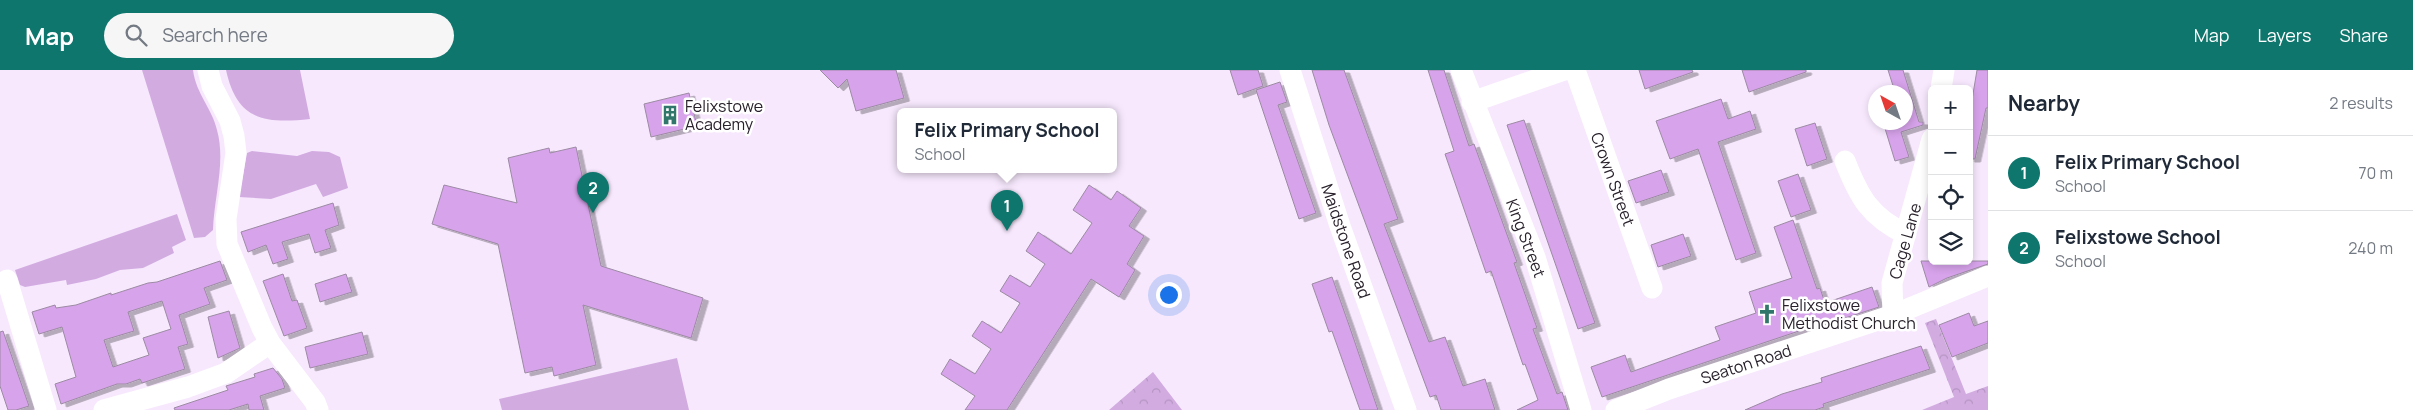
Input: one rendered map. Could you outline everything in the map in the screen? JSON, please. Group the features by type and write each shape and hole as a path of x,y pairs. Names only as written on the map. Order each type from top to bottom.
{"street":[{"path":"208,70 212,86 230,121 236,153 226,219 227,244 270,343 302,382 318,410"},
{"name":"Maidstone Road","path":"1290,70 1340,226 1406,410"},
{"name":"King Street","path":"1461,70 1535,258 1581,410"},
{"path":"1472,102 1564,70"},
{"name":"Crown Street","path":"1575,70 1652,288"},
{"path":"1942,85 1944,70"},
{"name":"Cage Lane","path":"1893,315 1892,283 1928,154"},
{"path":"1845,161 1862,200 1890,226 1906,234"},
{"name":"Seaton Road","path":"1616,410 1669,389 1893,315 1988,276"},
{"path":"7,280 46,410"},
{"path":"104,410 188,387 226,373 270,343"}],"green space":[{"path":"142,70 193,70 197,86 215,122 219,142 220,167 213,230 205,237 194,238"},
{"path":"226,70 300,70 310,119 279,120 266,119 255,115 245,109 237,99"},
{"path":"252,151 297,156 312,151 329,152 340,157 348,188 323,197 316,184 271,199 239,197 247,153"},
{"path":"177,214 186,240 172,247 174,253 143,268 120,270 96,279 67,285 66,280 25,287 20,285 15,270"},
{"path":"1936,319 1966,394 1988,386 1988,410 1922,410 1954,397 1925,323"},
{"path":"677,358 689,410 502,410 499,399"},
{"path":"1153,372 1182,410 1109,410"}],"building":[{"path":"820,70 896,70 904,98 856,111 847,79 838,88"},
{"path":"1230,70 1258,70 1263,86 1238,95"},
{"path":"1312,70 1344,70 1398,219 1384,224 1429,342 1445,337 1463,386 1485,379 1495,410 1441,410 1436,395 1430,397 1329,125"},
{"path":"1428,70 1444,70 1469,146 1474,144 1517,262 1514,263 1537,328 1533,329 1557,394 1562,392 1568,410 1517,410 1538,400 1525,364 1523,365 1491,271 1486,273 1445,154 1454,151"},
{"path":"1639,70 1692,70 1693,72 1645,89"},
{"path":"1742,70 1806,70 1806,72 1749,92"},
{"path":"1888,70 1903,70 1908,85 1893,85"},
{"path":"1977,70 1988,70 1988,108 1986,108 1975,159 1973,159 1973,94"},
{"path":"1280,82 1287,102 1278,105 1316,213 1299,219 1256,90"},
{"name":"Felixstowe Academy","path":"689,93 697,126 651,137 644,104"},
{"path":"1721,99 1728,119 1750,111 1756,129 1718,142 1756,253 1736,260 1698,149 1670,159 1656,121"},
{"path":"1913,102 1919,122 1923,122 1923,125 1913,128"},
{"path":"1524,120 1595,323 1578,329 1507,125"},
{"path":"1815,123 1827,159 1807,166 1795,129"},
{"path":"1885,130 1907,130 1901,132 1909,157 1895,161"},
{"path":"576,147 601,266 703,298 691,338 583,305 596,365 554,376 552,367 525,373 498,244 432,224 444,185 517,203 508,158 549,148 550,153"},
{"path":"1661,170 1669,192 1636,203 1628,181"},
{"path":"1798,174 1811,210 1791,217 1778,181"},
{"path":"1089,185 1111,200 1117,191 1141,208 1129,226 1144,236 1127,264 1135,270 1119,297 1091,279 1007,410 965,410 975,396 941,374 950,359 975,374 991,349 972,336 982,321 1001,333 1020,303 1000,291 1010,275 1030,287 1045,264 1026,251 1038,232 1071,254 1092,223 1073,210"},
{"path":"333,203 339,225 325,230 331,248 315,253 309,234 282,242 288,259 273,264 266,245 248,252 241,232"},
{"path":"1793,220 1817,289 1820,288 1825,303 1872,287 1879,307 1805,331 1805,329 1602,397 1591,367 1625,355 1631,372 1720,340 1715,327 1756,313 1749,292 1792,278 1774,227"},
{"path":"1683,234 1691,256 1658,267 1651,245"},
{"path":"220,261 227,280 204,288 210,304 179,315 188,344 178,347 185,369 142,383 140,379 126,384 117,384 61,404 55,384 76,377 62,327 39,334 32,312 55,305 56,308 76,305 111,293 111,295","holes":["162,301 171,329 143,338 149,355 113,367 104,340 134,331 128,312"]},
{"path":"1921,261 1928,261 1928,265 1973,265 1973,261 1988,261 1988,264 1947,278 1929,287"},
{"path":"283,274 292,301 297,300 307,328 284,336 263,281"},
{"path":"346,274 352,292 320,302 315,284"},
{"path":"1332,277 1378,410 1360,410 1332,331 1329,332 1312,284"},
{"path":"229,311 240,348 218,358 208,317"},
{"path":"1969,313 1974,326 1988,321 1988,343 1952,357 1939,325"},
{"path":"3,331 29,406 16,410 8,410 0,386 0,332"},
{"path":"362,332 368,354 310,368 305,347"},
{"path":"1921,346 1930,369 1823,404 1824,407 1815,410 1745,410 1782,394 1822,382 1821,378"},
{"path":"273,368 282,379 285,388 260,396 264,410 249,410 248,404 229,410 175,410 174,408 228,390 226,386 255,377 254,374"}],"place":[{"name":"Felixstowe Academy","path":"670,115"},
{"name":"Felixstowe School","path":"593,213"},
{"name":"Felix Primary School","path":"1007,231"},
{"name":"Felixstowe Methodist Church","path":"1767,314"}]}
